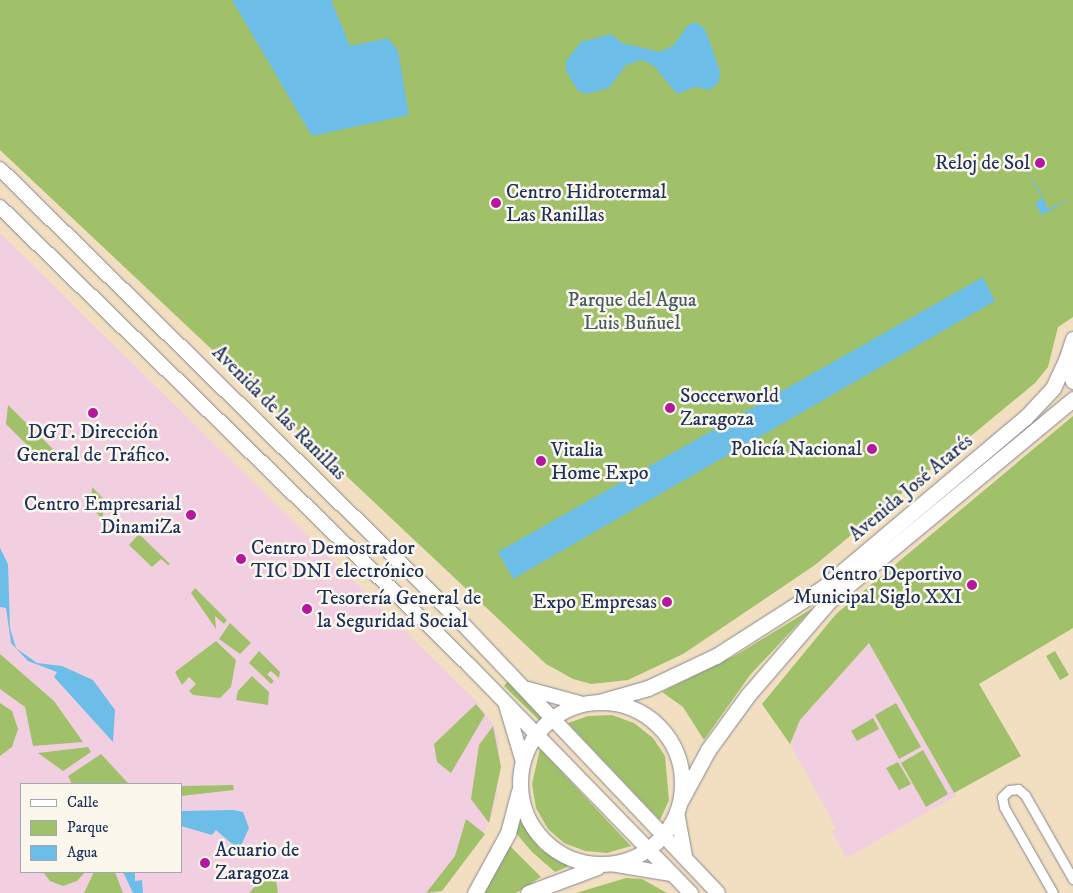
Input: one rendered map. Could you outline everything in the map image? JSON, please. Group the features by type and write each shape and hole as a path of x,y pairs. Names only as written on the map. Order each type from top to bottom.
{"main road":[{"name":"Avenida de las Ranillas","path":"0,169 527,689 718,893"},
{"path":"0,207 538,733 691,893"},
{"name":"Avenida José Atarés","path":"598,702 648,688 716,656 824,588 1025,418 1053,388 1073,339"},
{"path":"1066,360 1073,381"},
{"name":"Avenida José Atarés","path":"649,849 664,835 708,750 748,695 829,601 1073,399"},
{"name":"Avenida de las Ranillas","path":"527,689 583,704"},
{"path":"503,700 523,762"},
{"path":"475,893 508,833 520,787 523,762 538,733 553,718 583,704 598,702 633,709 662,729 679,760 679,806 685,859"},
{"path":"520,787 526,813 546,842 576,860 673,874"},
{"path":"528,893 576,872 610,864 649,849"}],"street":[{"path":"1053,893 1004,807 1002,797 1009,790 1018,789 1025,795 1073,880"}],"shaded area":[{"path":"0,233 478,703 493,724 499,738 497,797 486,830 437,893 0,893"},
{"path":"869,643 956,796 846,858 832,831 836,828 790,744 800,720"}],"green space":[{"name":"Parque del Agua Luis Buñuel","path":"0,0 1073,0 1073,317 1058,327 1048,367 1035,383 815,565 683,654 628,680 591,684 573,679 546,664 0,150"},
{"path":"8,405 58,454 54,458 47,452 37,455 6,424"},
{"name":"Centro Deportivo Municipal Siglo XXI","path":"1073,416 1073,628 979,684 1021,756 954,793 869,643 800,720 790,744 762,704 836,614"},
{"path":"92,487 119,515 115,518 103,507 103,520 91,507"},
{"path":"139,534 170,564 168,565 161,559 152,567 129,545"},
{"path":"195,588 227,620 224,624 215,616 216,629 191,593"},
{"path":"813,608 750,675 704,740 683,707 662,692 738,654"},
{"path":"230,623 251,643 240,654 219,639"},
{"path":"216,641 236,660 231,687 220,698 193,695 189,691 196,684 189,677 182,685 175,672"},
{"path":"259,651 280,672 279,678 271,671 267,674 274,681 271,684 249,663"},
{"path":"1055,651 1069,675 1060,680 1046,656"},
{"path":"0,654 54,701 83,742 33,746 25,707 0,689"},
{"path":"252,676 269,692 268,705 236,700 238,691"},
{"path":"508,681 542,719 540,721 504,686"},
{"path":"0,703 12,711 18,729 12,747 0,756"},
{"path":"896,703 921,747 899,759 875,715"},
{"path":"476,704 485,715 451,773 437,762 434,744"},
{"path":"612,715 634,723 653,738 665,756 669,800 660,820 568,723 588,716"},
{"path":"873,718 879,729 857,741 851,731"},
{"path":"493,726 501,767 489,823 471,799 479,745"},
{"path":"88,747 91,752 63,771 38,753"},
{"path":"540,749 631,846 607,853 585,851 564,843 548,829 536,808 532,784"},
{"path":"923,750 948,794 926,807 901,763"},
{"path":"101,754 128,783 72,783 68,776"},
{"path":"898,762 911,784 899,790 886,768"},
{"path":"233,785 234,790 182,796 182,786"},
{"path":"466,819 485,834 442,891 426,893 455,856"},
{"path":"520,821 540,849 569,866 555,872 532,852 516,833"},
{"path":"510,846 541,877 516,893 483,893"},
{"path":"269,871 275,874 278,893 249,893"},
{"path":"44,873 84,873 77,881 63,886 50,881"},
{"path":"94,873 115,873 123,893 84,893"},
{"path":"626,878 642,879 667,893 576,893"}],"water":[{"path":"232,0 331,0 350,46 388,38 398,51 409,115 312,136"},
{"path":"696,22 705,29 720,71 719,82 710,90 695,87 677,94 654,66 642,60 626,65 609,88 587,94 578,91 566,71 566,61 581,42 611,34 622,43 660,52 674,45 688,25"},
{"path":"1025,170 1040,191 1048,209 1073,197 1042,215 1035,204 1042,197"},
{"path":"983,277 995,301 513,579 498,552"},
{"path":"0,548 8,564 10,628 16,648 37,663 62,666 93,680 115,710 113,742 54,677 57,672 28,661 11,643 6,608 0,607"},
{"path":"234,810 243,812 249,828 239,850 216,830 212,835 182,826 182,811"},
{"path":"123,873 135,873 135,881 142,880 143,893 133,893"}],"place":[{"name":"Reloj de Sol","path":"1040,163"},
{"name":"Centro Hidrotermal Las Ranillas","path":"496,203"},
{"name":"Soccerworld Zaragoza","path":"670,408"},
{"name":"DGT. Dirección General de Tráfico.","path":"93,413"},
{"name":"Policía Nacional","path":"872,449"},
{"name":"Vitalia Home Expo","path":"541,461"},
{"name":"Centro Empresarial DinamiZa","path":"191,515"},
{"name":"Centro Demostrador TIC DNI electrónico","path":"241,559"},
{"name":"Centro Deportivo Municipal Siglo XXI","path":"972,585"},
{"name":"Expo Empresas","path":"667,602"},
{"name":"Tesorería General de la Seguridad Social","path":"307,609"},
{"name":"Acuario de Zaragoza","path":"205,863"}]}
